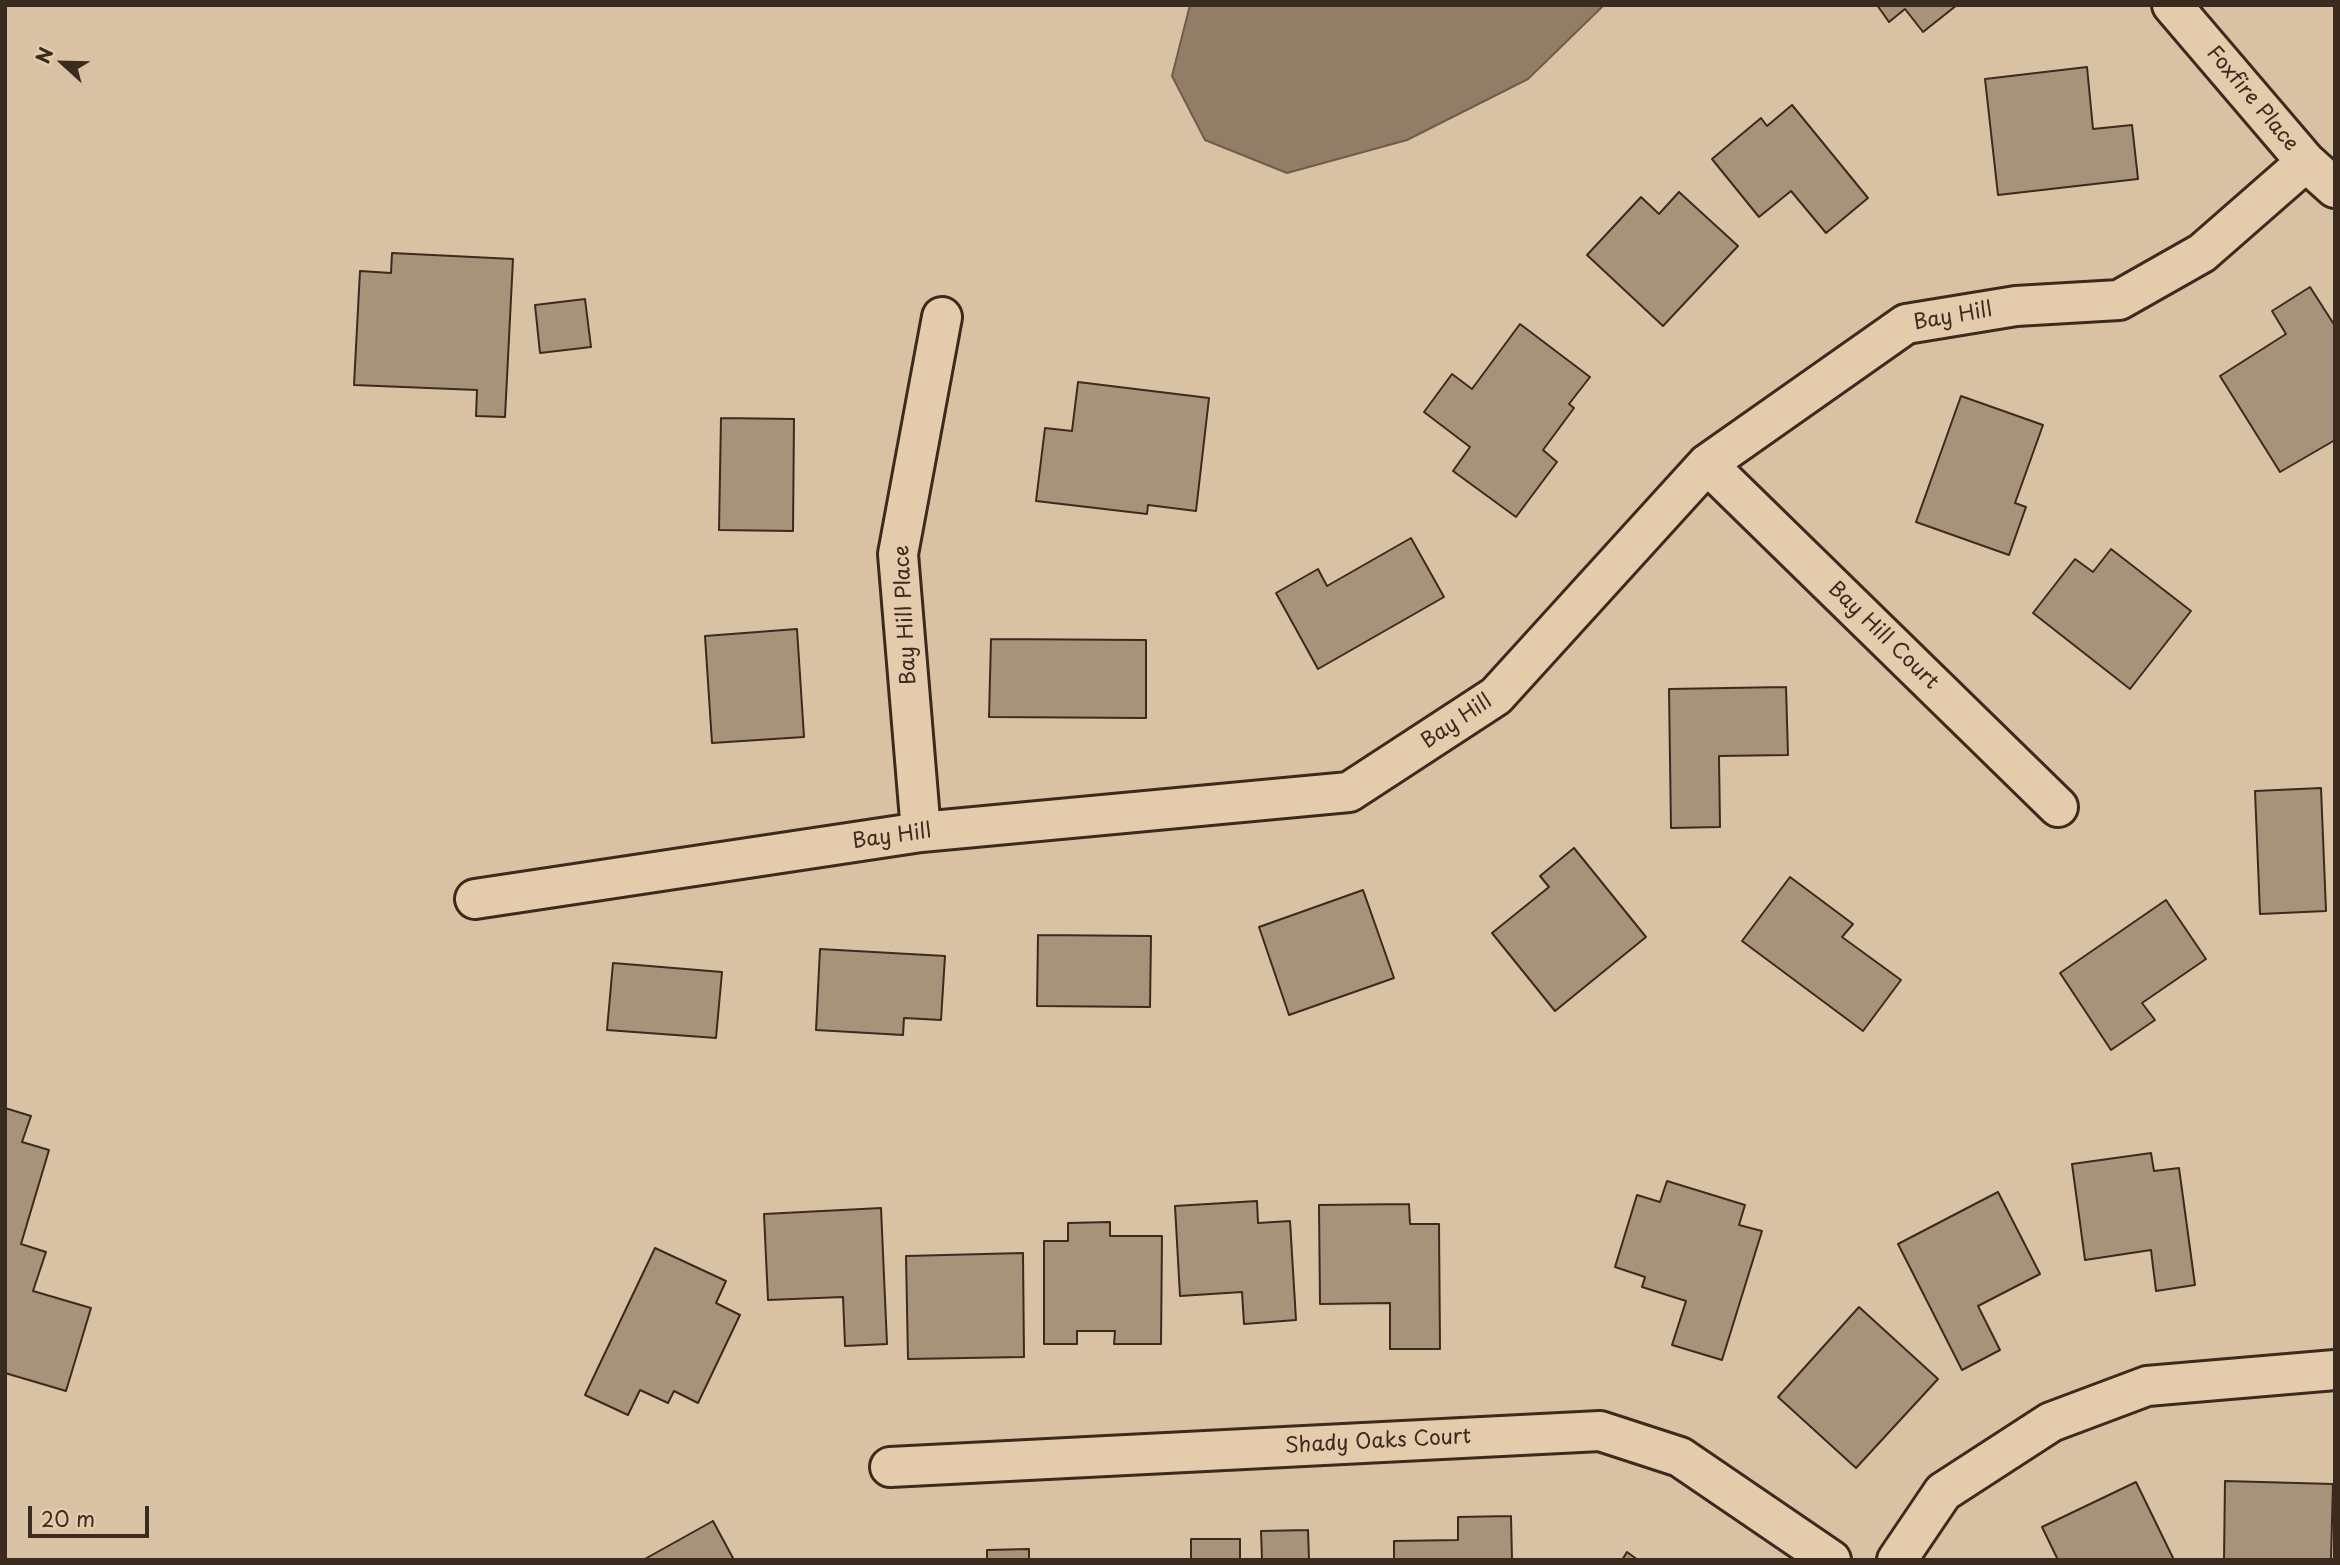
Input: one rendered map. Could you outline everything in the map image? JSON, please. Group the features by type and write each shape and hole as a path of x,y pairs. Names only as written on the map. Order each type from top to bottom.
{"street":[{"name":"Foxfire Place","path":"2172,5 2306,162 2335,188"},
{"name":"Bay Hill","path":"475,899 920,832 1349,792 1496,696 1707,464 1906,324 2016,306 2119,300 2202,253 2306,162"},
{"name":"Bay Hill Place","path":"920,832 898,554 942,317"},
{"name":"Bay Hill Court","path":"1707,464 2059,807"},
{"path":"1897,1560 1943,1492 2051,1422 2147,1386 2335,1370"},
{"name":"Shady Oaks Court","path":"890,1467 1600,1431 1680,1457 1831,1560"}],"shaded area":[{"path":"1190,5 1604,5 1528,79 1407,140 1287,173 1205,140 1172,76"}],"building":[{"path":"1877,5 1957,5 1923,32 1905,9 1889,22"},
{"path":"2087,67 2093,129 2132,125 2138,179 1998,195 1985,79"},
{"path":"1792,105 1868,198 1826,233 1791,191 1759,217 1712,159 1761,118 1767,126"},
{"path":"1679,192 1738,246 1663,326 1587,255 1641,197 1659,214"},
{"path":"392,253 513,259 505,417 476,416 477,390 354,385 360,271 391,273"},
{"path":"2310,287 2335,326 2335,440 2280,472 2220,376 2286,334 2272,311"},
{"path":"585,299 591,347 540,353 535,305"},
{"path":"1520,324 1590,377 1569,404 1574,408 1543,450 1557,462 1516,517 1453,471 1470,447 1424,412 1452,374 1472,389"},
{"path":"1078,382 1209,398 1196,511 1148,505 1147,514 1036,501 1045,428 1072,431"},
{"path":"1961,396 2043,425 2015,503 2026,507 2009,555 1916,522"},
{"path":"721,418 794,419 793,531 719,530"},
{"path":"1411,538 1444,597 1318,669 1276,593 1318,569 1327,586"},
{"path":"2111,549 2191,611 2130,689 2033,613 2075,559 2093,572"},
{"path":"797,629 804,737 712,743 705,636"},
{"path":"991,639 1146,640 1146,718 989,717"},
{"path":"1786,687 1788,755 1719,756 1720,827 1671,828 1669,689"},
{"path":"2321,788 2326,911 2260,914 2255,791"},
{"path":"1574,848 1646,937 1555,1011 1492,933 1549,887 1540,876"},
{"path":"1790,877 1853,924 1842,937 1901,980 1863,1031 1742,941"},
{"path":"1363,890 1394,978 1289,1015 1259,927"},
{"path":"2166,900 2206,959 2142,1003 2155,1020 2111,1050 2060,973"},
{"path":"1038,935 1151,936 1150,1007 1037,1006"},
{"path":"820,949 945,956 941,1020 904,1018 903,1035 816,1030"},
{"path":"613,963 722,972 716,1038 607,1030"},
{"path":"5,1108 31,1116 22,1142 49,1150 21,1244 46,1252 33,1291 91,1308 66,1391 5,1373"},
{"path":"2151,1153 2154,1171 2179,1168 2195,1285 2156,1291 2151,1250 2085,1260 2072,1164"},
{"path":"1667,1181 1745,1205 1739,1225 1762,1231 1722,1360 1672,1345 1686,1301 1642,1287 1645,1277 1615,1267 1637,1195 1660,1202"},
{"path":"1998,1192 2040,1274 1978,1306 2000,1350 1962,1370 1898,1244"},
{"path":"1257,1201 1258,1223 1290,1221 1296,1320 1244,1324 1242,1292 1180,1296 1175,1206"},
{"path":"1409,1204 1410,1224 1439,1224 1440,1349 1390,1349 1390,1303 1320,1304 1319,1205"},
{"path":"881,1208 887,1344 845,1346 843,1297 768,1300 764,1214"},
{"path":"1110,1222 1110,1236 1162,1236 1161,1344 1114,1344 1115,1331 1077,1331 1077,1344 1044,1344 1044,1241 1068,1241 1068,1223"},
{"path":"655,1248 726,1281 716,1303 740,1315 698,1403 674,1391 668,1403 640,1390 628,1415 585,1395"},
{"path":"1023,1253 1024,1357 908,1359 906,1256"},
{"path":"1859,1307 1938,1379 1856,1468 1778,1397"},
{"path":"2225,1481 2333,1484 2331,1560 2224,1560"},
{"path":"2136,1482 2174,1560 2058,1560 2042,1527"},
{"path":"1511,1516 1512,1560 1394,1560 1394,1541 1458,1540 1458,1517"},
{"path":"713,1521 734,1560 643,1560"},
{"path":"1308,1530 1309,1560 1262,1560 1261,1531"},
{"path":"1191,1539 1240,1539 1240,1560 1191,1560"},
{"path":"1029,1549 1029,1560 987,1560 987,1550"},
{"path":"1627,1552 1638,1560 1622,1560"}]}
